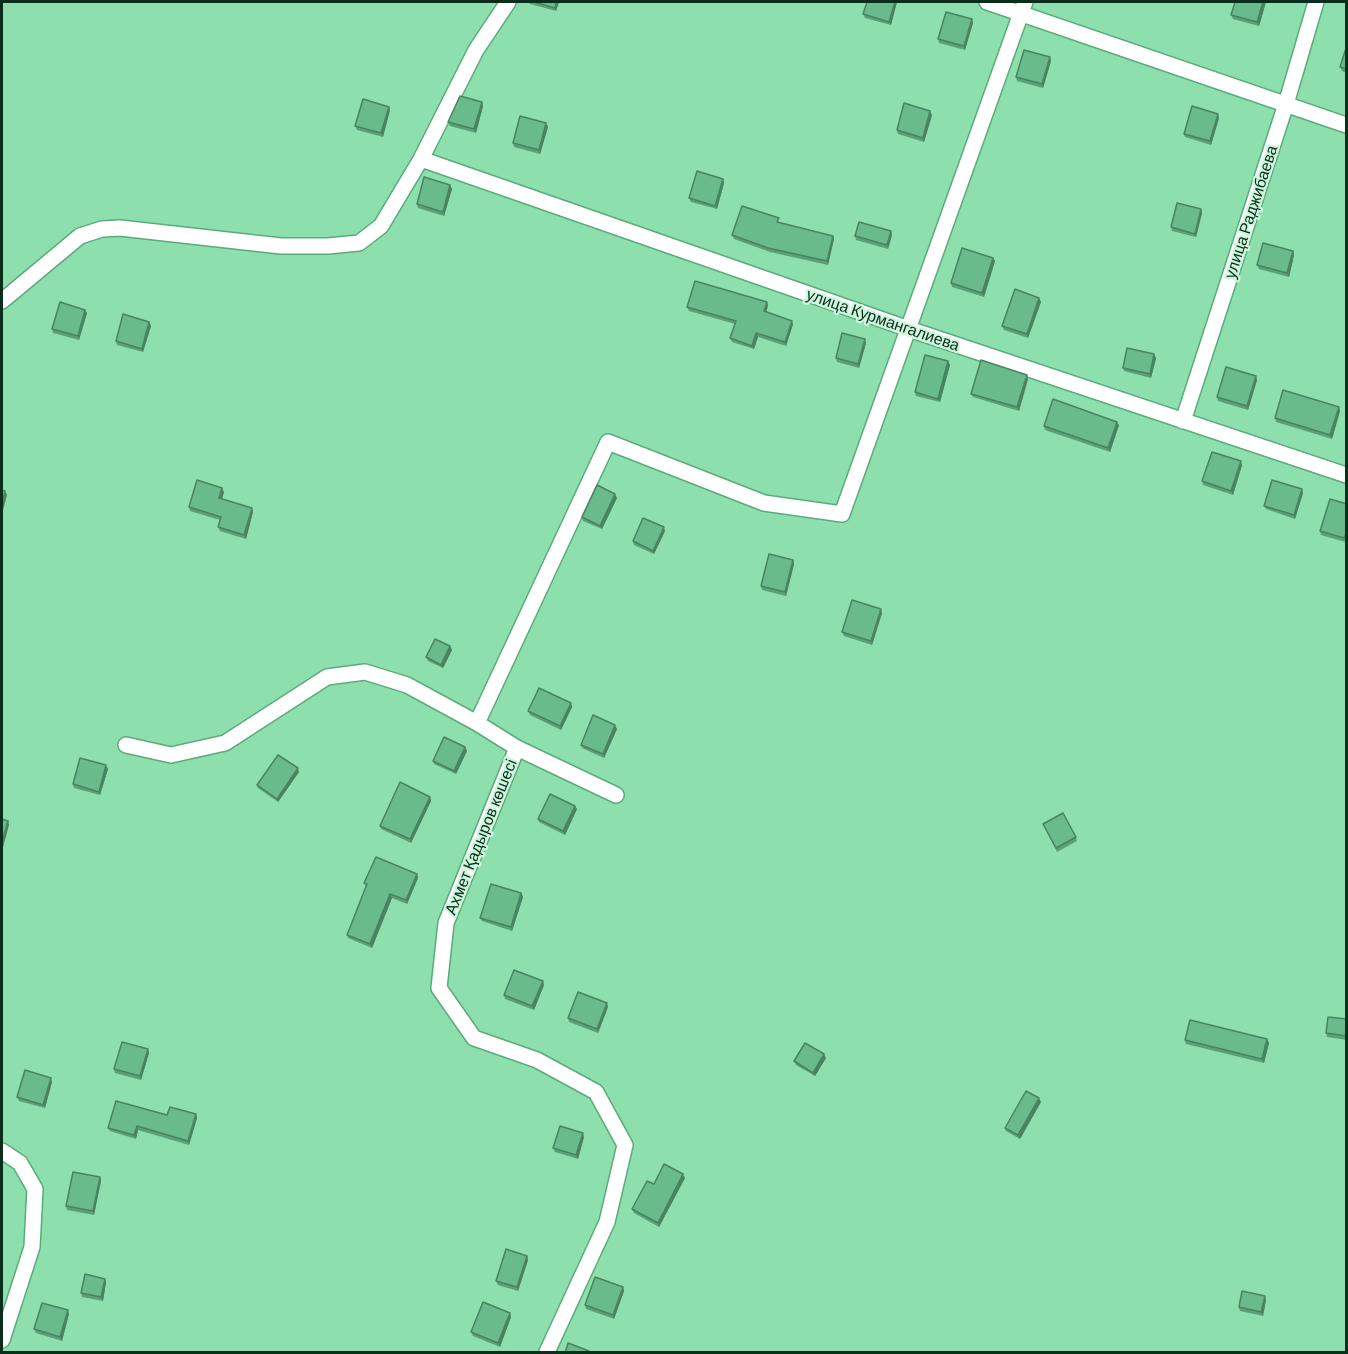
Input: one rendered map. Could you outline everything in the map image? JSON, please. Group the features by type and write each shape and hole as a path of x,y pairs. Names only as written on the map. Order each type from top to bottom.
{"street":[{"path":"2,301 80,236 102,229 120,228 281,246 328,246 359,243 381,226 421,159 476,50 508,2"},
{"path":"987,2 1023,7 1347,125"},
{"name":"улица Раджибаева","path":"1183,421 1286,104 1316,2"},
{"path":"477,723 608,442 764,503 842,514 1023,7"},
{"name":"улица Курмангалиева","path":"421,159 909,329 1347,475"},
{"path":"126,745 171,755 225,744 327,677 365,672 407,685 517,747 616,795"},
{"name":"Ахмет Қадыров көшесі","path":"517,747 446,923 439,988 474,1038 537,1060 596,1092 625,1145 607,1222 547,1353"},
{"path":"2,1151 20,1163 35,1189 32,1247 2,1340"}],"building":[{"path":"534,2 556,2 555,8"},
{"path":"867,2 895,2 889,22 863,14"},
{"path":"1235,2 1263,2 1257,22 1231,15"},
{"path":"946,12 972,19 964,46 938,39"},
{"path":"1347,45 1347,69 1340,67"},
{"path":"1024,50 1050,57 1042,84 1016,77"},
{"path":"460,96 482,102 474,129 448,122"},
{"path":"363,99 389,107 381,133 355,126"},
{"path":"904,103 930,111 923,138 897,130"},
{"path":"1192,106 1218,114 1210,141 1184,134"},
{"path":"520,116 546,123 539,150 513,143"},
{"path":"697,171 723,179 715,206 689,198"},
{"path":"424,177 450,185 443,212 417,204"},
{"path":"1177,203 1201,209 1195,234 1171,227"},
{"path":"742,206 779,218 777,222 833,236 827,261 768,248 732,235"},
{"path":"859,222 891,231 887,245 855,236"},
{"path":"1263,243 1293,251 1287,273 1257,265"},
{"path":"962,248 993,258 982,293 951,283"},
{"path":"695,281 767,302 764,311 792,321 785,342 756,333 752,346 730,338 736,321 687,307"},
{"path":"1015,289 1039,298 1027,334 1002,326"},
{"path":"60,302 85,310 78,336 52,329"},
{"path":"123,314 149,322 142,349 116,341"},
{"path":"842,333 865,339 858,364 836,358"},
{"path":"1127,348 1154,354 1150,374 1123,368"},
{"path":"925,355 948,361 938,399 915,392"},
{"path":"981,360 1027,375 1017,407 971,394"},
{"path":"1226,367 1256,376 1247,406 1217,397"},
{"path":"1283,390 1339,407 1330,435 1275,418"},
{"path":"1053,399 1117,422 1108,448 1044,426"},
{"path":"1212,452 1241,461 1231,491 1202,481"},
{"path":"197,480 222,488 219,498 252,508 244,535 218,527 221,517 189,507"},
{"path":"1272,480 1302,489 1294,515 1264,506"},
{"path":"597,485 615,494 600,526 582,517"},
{"path":"1330,499 1347,504 1347,535 1344,538 1320,531"},
{"path":"643,518 664,527 653,551 633,541"},
{"path":"769,554 793,560 785,592 761,586"},
{"path":"852,600 881,609 871,641 842,632"},
{"path":"435,639 450,646 441,665 426,657"},
{"path":"539,688 571,703 560,726 528,711"},
{"path":"593,715 615,725 603,754 581,745"},
{"path":"444,737 465,747 454,771 433,761"},
{"path":"278,755 298,768 277,799 257,785"},
{"path":"80,758 106,765 99,792 73,784"},
{"path":"400,782 430,797 410,839 380,826"},
{"path":"550,794 575,806 563,831 538,819"},
{"path":"1063,813 1076,837 1056,848 1043,824"},
{"path":"2,819 8,821 2,842"},
{"path":"376,857 417,874 406,900 390,894 370,944 347,935 367,884 364,883"},
{"path":"491,884 521,893 511,927 480,918"},
{"path":"514,970 543,981 532,1006 504,995"},
{"path":"578,992 607,1003 597,1029 568,1018"},
{"path":"1328,1017 1347,1019 1347,1036 1326,1033"},
{"path":"1190,1020 1267,1039 1262,1059 1185,1040"},
{"path":"122,1042 148,1049 140,1076 114,1069"},
{"path":"805,1043 824,1054 813,1073 794,1061"},
{"path":"25,1070 51,1078 43,1105 17,1097"},
{"path":"1026,1091 1039,1098 1018,1135 1005,1128"},
{"path":"116,1101 167,1115 170,1107 196,1114 188,1141 137,1126 134,1135 108,1128"},
{"path":"560,1126 583,1133 576,1155 553,1148"},
{"path":"664,1164 683,1174 658,1223 632,1209 647,1181 654,1184"},
{"path":"73,1172 100,1177 93,1211 66,1206"},
{"path":"506,1249 527,1256 517,1287 496,1281"},
{"path":"85,1274 105,1279 101,1297 81,1293"},
{"path":"595,1277 623,1287 613,1315 585,1305"},
{"path":"1242,1291 1265,1296 1261,1312 1239,1307"},
{"path":"483,1302 510,1313 498,1343 471,1332"},
{"path":"42,1303 68,1310 60,1337 34,1329"},
{"path":"568,1343 589,1351 589,1353 565,1353"}]}
